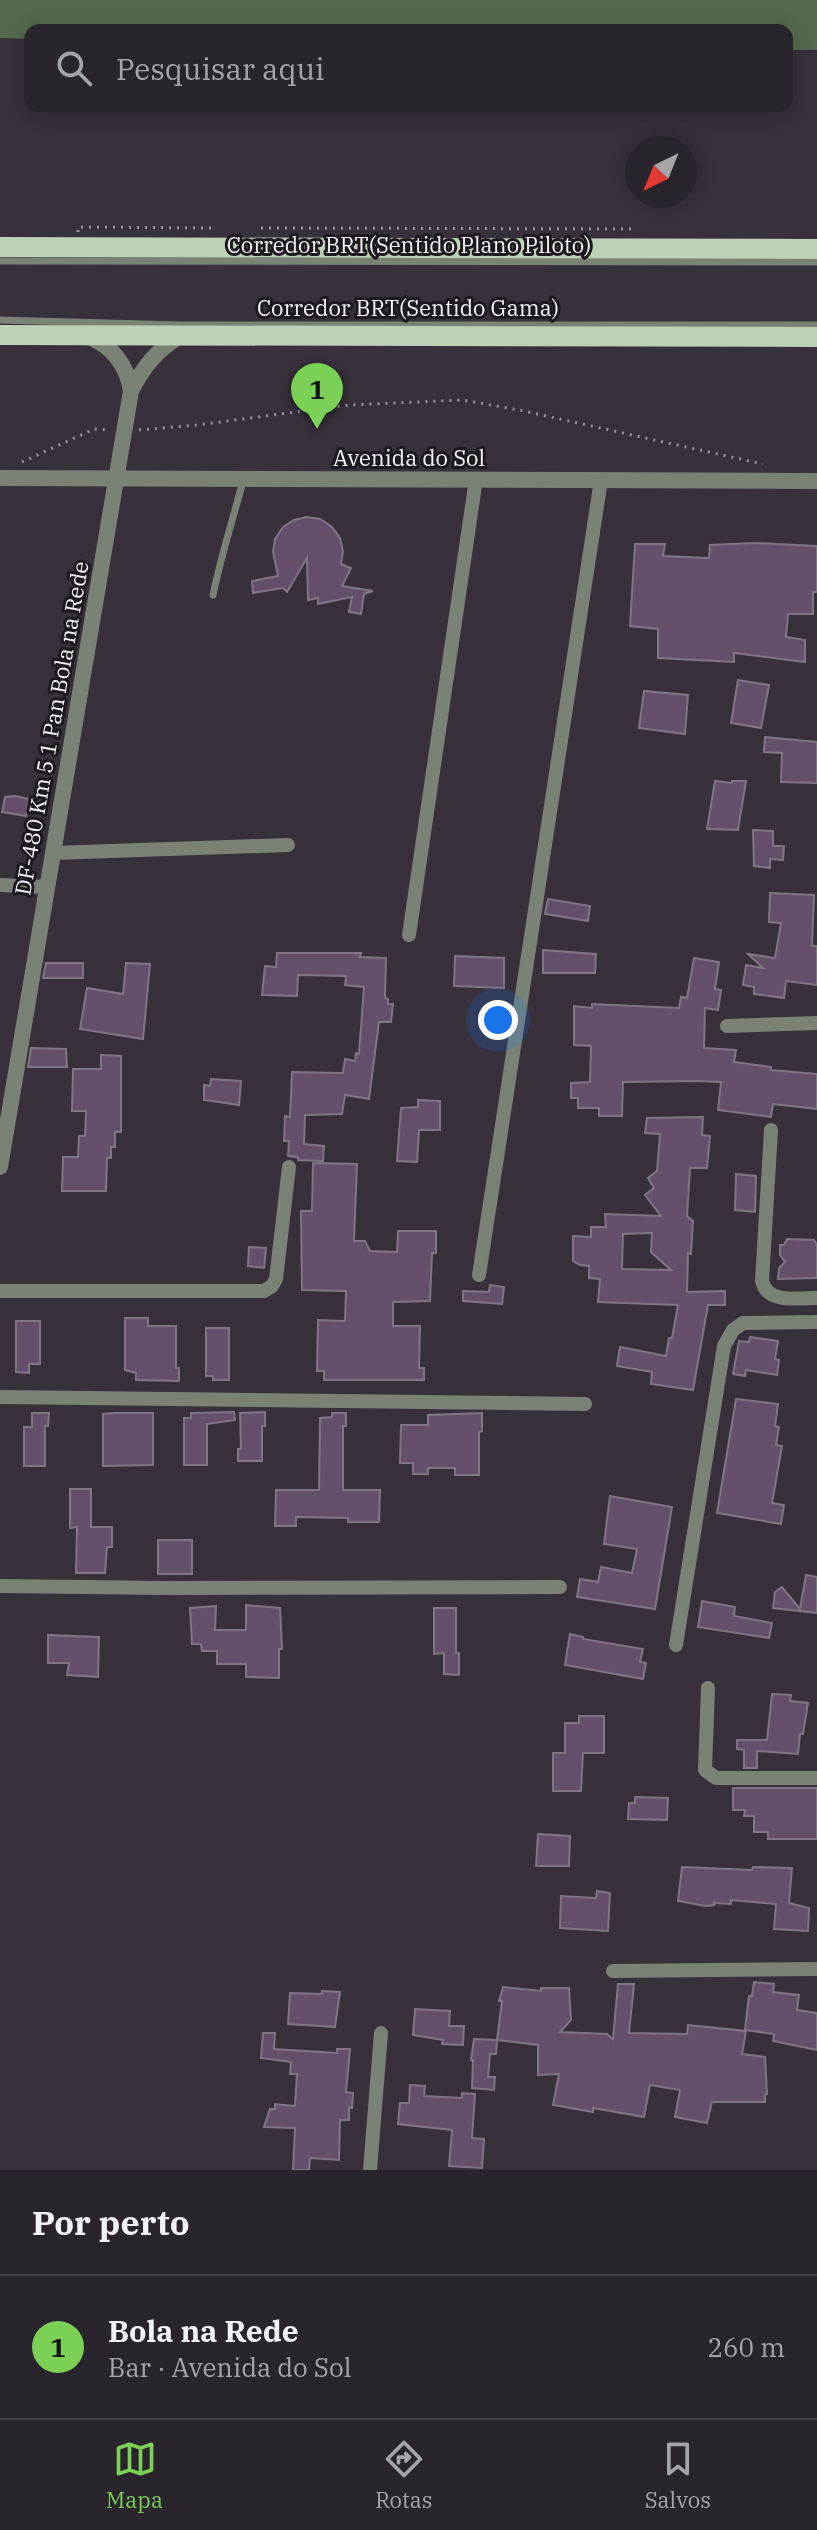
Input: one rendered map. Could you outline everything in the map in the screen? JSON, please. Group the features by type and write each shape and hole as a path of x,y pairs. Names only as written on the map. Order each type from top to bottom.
{"main road":[{"path":"0,247 817,249"},
{"path":"0,335 817,337"}],"street":[{"path":"82,334 108,347 129,374 131,391"},
{"path":"131,391 146,364 160,349 180,336"},
{"name":"DF-480 Km 5 1 Pan Bola na Rede","path":"0,1167 131,391"},
{"name":"Avenida do Sol","path":"0,478 817,481"},
{"path":"409,935 476,479"},
{"path":"479,1275 601,480"},
{"path":"53,853 288,845"},
{"path":"0,885 47,887"},
{"path":"727,1026 817,1023"},
{"path":"771,1130 763,1289 770,1295 817,1298"},
{"path":"0,1291 264,1291 276,1279 289,1167"},
{"path":"676,1645 724,1346 733,1330 743,1323 817,1322"},
{"path":"0,1397 585,1404"},
{"path":"0,1586 560,1587"},
{"path":"708,1688 705,1770 710,1775 716,1778 817,1778"},
{"path":"613,1971 817,1969"},
{"path":"370,2170 381,2033"}],"lane":[{"name":"Corredor BRT(Sentido Plano Piloto)","path":"0,261 817,262"},
{"name":"Corredor BRT(Sentido Gama)","path":"0,320 180,325 817,325"},
{"path":"213,595 243,479"}],"path":[{"path":"15,466 94,429 124,431 197,425 349,405 463,400 773,466"}],"green space":[{"path":"0,0 817,0 817,50 793,50 793,24 24,24 24,39 0,38"}],"building":[{"path":"307,517 320,519 332,527 340,538 343,551 341,564 351,568 342,586 373,591 364,594 361,614 349,612 352,597 318,604 318,598 308,600 307,558 287,592 283,588 253,593 252,581 278,576 273,552 275,539 283,527"},
{"path":"755,543 817,546 817,592 813,592 813,614 788,614 786,637 805,640 805,662 734,653 734,662 658,658 658,629 630,626 635,544 665,544 663,556 709,558 710,545"},
{"path":"738,680 769,685 761,728 731,723"},
{"path":"644,691 688,695 685,734 639,728"},
{"path":"765,737 817,742 817,783 781,782 782,753 764,752"},
{"path":"715,781 746,781 738,830 707,829"},
{"path":"5,797 29,799 26,816 2,812"},
{"path":"753,830 773,831 773,846 784,846 783,860 770,859 770,868 754,866"},
{"path":"770,893 814,895 812,946 817,946 817,985 786,981 784,998 754,994 754,987 743,985 746,965 763,968 748,954 775,958 781,923 769,922"},
{"path":"548,899 590,906 588,921 545,914"},
{"path":"543,950 596,954 595,973 543,973"},
{"path":"277,953 361,953 360,957 386,958 385,998 388,1004 393,1004 391,1022 379,1022 369,1099 345,1095 342,1114 305,1115 304,1144 324,1146 323,1161 298,1160 298,1157 288,1156 289,1141 284,1141 285,1116 290,1117 292,1072 343,1073 345,1059 355,1061 356,1053 359,1054 364,987 345,985 346,976 298,975 297,996 262,995 265,966 276,967"},
{"path":"455,956 504,958 504,988 454,986"},
{"path":"694,958 719,962 715,989 721,990 718,1010 705,1008 704,1048 736,1050 734,1062 771,1067 771,1070 817,1074 817,1109 773,1104 771,1117 718,1110 721,1082 696,1081 623,1082 622,1116 599,1116 599,1108 578,1108 578,1098 571,1098 571,1083 590,1082 591,1046 574,1045 574,1006 679,1008 681,997 687,998"},
{"path":"46,963 83,963 83,978 43,978"},
{"path":"126,963 150,964 143,1039 80,1029 87,988 123,994"},
{"path":"31,1048 66,1049 67,1067 28,1067"},
{"path":"101,1055 121,1056 121,1132 115,1132 115,1147 111,1147 111,1158 107,1158 106,1191 62,1191 63,1157 78,1157 79,1136 85,1136 86,1111 72,1111 73,1069 101,1069"},
{"path":"211,1079 241,1081 239,1105 204,1100 204,1085 210,1086"},
{"path":"418,1100 440,1101 440,1130 419,1130 417,1162 397,1161 401,1108 418,1107"},
{"path":"703,1117 702,1135 710,1136 707,1168 690,1168 687,1216 693,1221 687,1292 725,1291 725,1305 708,1305 693,1390 651,1384 652,1372 617,1366 620,1347 666,1356 678,1305 598,1302 600,1279 589,1278 589,1266 573,1261 573,1236 591,1237 591,1227 606,1227 605,1214 661,1216 645,1195 654,1188 648,1178 657,1171 660,1134 645,1133 647,1118","holes":["652,1233 651,1252 671,1270 622,1269 623,1234"]},
{"path":"313,1163 357,1164 354,1241 365,1241 370,1251 397,1252 398,1231 436,1231 430,1301 393,1302 393,1326 420,1326 419,1368 424,1368 424,1380 324,1380 324,1371 317,1371 318,1320 345,1321 346,1291 302,1290 301,1211 312,1211"},
{"path":"736,1174 756,1176 755,1212 735,1210"},
{"path":"787,1239 814,1240 817,1245 817,1278 778,1279 779,1268 785,1262 780,1255 780,1245 784,1245"},
{"path":"249,1247 266,1248 264,1268 248,1266"},
{"path":"490,1285 504,1287 502,1304 463,1301 463,1291 489,1292"},
{"path":"125,1318 148,1318 148,1326 176,1326 179,1381 136,1380 136,1373 125,1370"},
{"path":"16,1321 40,1321 40,1364 29,1364 29,1373 16,1372"},
{"path":"206,1328 229,1328 229,1380 213,1380 213,1376 206,1376"},
{"path":"750,1337 778,1341 775,1359 779,1360 777,1375 746,1370 745,1376 733,1374 739,1341 749,1342"},
{"path":"736,1399 778,1404 776,1445 782,1446 772,1503 784,1505 781,1524 717,1513"},
{"path":"234,1412 235,1420 207,1424 207,1465 184,1465 184,1418 191,1418 191,1413"},
{"path":"265,1412 262,1461 238,1461 238,1449 241,1449 240,1413"},
{"path":"32,1413 49,1413 48,1426 45,1426 45,1466 24,1466 24,1427 32,1427"},
{"path":"153,1413 153,1465 103,1466 103,1414"},
{"path":"332,1413 346,1413 346,1426 343,1426 343,1490 380,1490 379,1522 296,1517 296,1526 275,1526 276,1490 319,1490 320,1418 332,1417"},
{"path":"482,1413 479,1475 455,1475 455,1468 428,1468 428,1474 413,1474 413,1463 400,1463 401,1425 428,1425 428,1415"},
{"path":"70,1489 91,1489 91,1527 112,1527 112,1547 107,1547 105,1573 76,1573 77,1527 70,1528"},
{"path":"610,1496 672,1507 655,1609 577,1597 580,1579 598,1582 601,1567 632,1573 637,1549 604,1544"},
{"path":"158,1540 192,1540 192,1574 158,1574"},
{"path":"806,1575 817,1577 817,1613 773,1608 775,1592 782,1587 800,1609"},
{"path":"702,1601 735,1607 734,1616 772,1623 769,1638 698,1627"},
{"path":"246,1605 280,1608 282,1649 279,1649 279,1678 246,1677 246,1664 217,1664 217,1651 202,1651 201,1644 192,1644 190,1608 216,1606 215,1630 246,1630"},
{"path":"434,1608 456,1608 459,1675 444,1674 444,1653 434,1654"},
{"path":"570,1634 643,1649 640,1662 646,1663 643,1679 565,1665"},
{"path":"48,1635 99,1637 98,1677 67,1675 69,1663 48,1663"},
{"path":"772,1694 791,1695 790,1701 808,1703 798,1754 757,1751 757,1768 744,1768 744,1750 737,1749 737,1740 767,1740"},
{"path":"579,1716 604,1716 604,1753 583,1753 581,1791 553,1791 553,1753 565,1753 565,1723 579,1723"},
{"path":"733,1788 817,1788 817,1839 768,1839 768,1832 754,1832 754,1816 744,1816 745,1810 733,1810"},
{"path":"635,1797 668,1798 667,1820 628,1819 629,1803 635,1803"},
{"path":"538,1834 570,1836 569,1866 536,1866"},
{"path":"682,1867 792,1868 789,1903 809,1908 808,1931 774,1929 776,1904 731,1900 731,1904 706,1906 678,1901"},
{"path":"597,1891 610,1893 608,1931 560,1928 561,1896 596,1898"},
{"path":"754,1982 774,1984 773,1992 799,1995 797,2010 817,2013 817,2050 773,2041 774,2034 745,2030"},
{"path":"618,1984 634,1984 629,2033 687,2034 688,2025 746,2031 742,2054 765,2057 767,2094 765,2102 712,2102 707,2123 675,2117 680,2090 650,2085 644,2117 553,2105 559,2074 538,2075 538,2045 497,2040 503,1987 541,1991 541,1988 569,1988 571,2020 560,2032 607,2034 613,2039"},
{"path":"322,1991 340,1992 335,2027 288,2024 290,1993 322,1994"},
{"path":"415,2009 450,2011 449,2026 464,2026 463,2045 442,2044 443,2040 413,2035"},
{"path":"263,2033 275,2033 274,2049 337,2053 337,2049 350,2049 346,2092 353,2093 352,2108 349,2108 349,2120 340,2120 339,2160 310,2158 309,2170 293,2170 295,2128 264,2127 275,2104 295,2106 297,2074 290,2074 291,2062 261,2058"},
{"path":"474,2039 497,2040 496,2054 490,2054 488,2077 495,2077 494,2090 472,2088"},
{"path":"410,2085 425,2086 424,2096 462,2098 462,2093 475,2094 472,2138 484,2139 482,2168 449,2166 452,2130 398,2124 400,2103 409,2103"}],"place":[{"name":"Bola na Rede","path":"317,429"}]}
